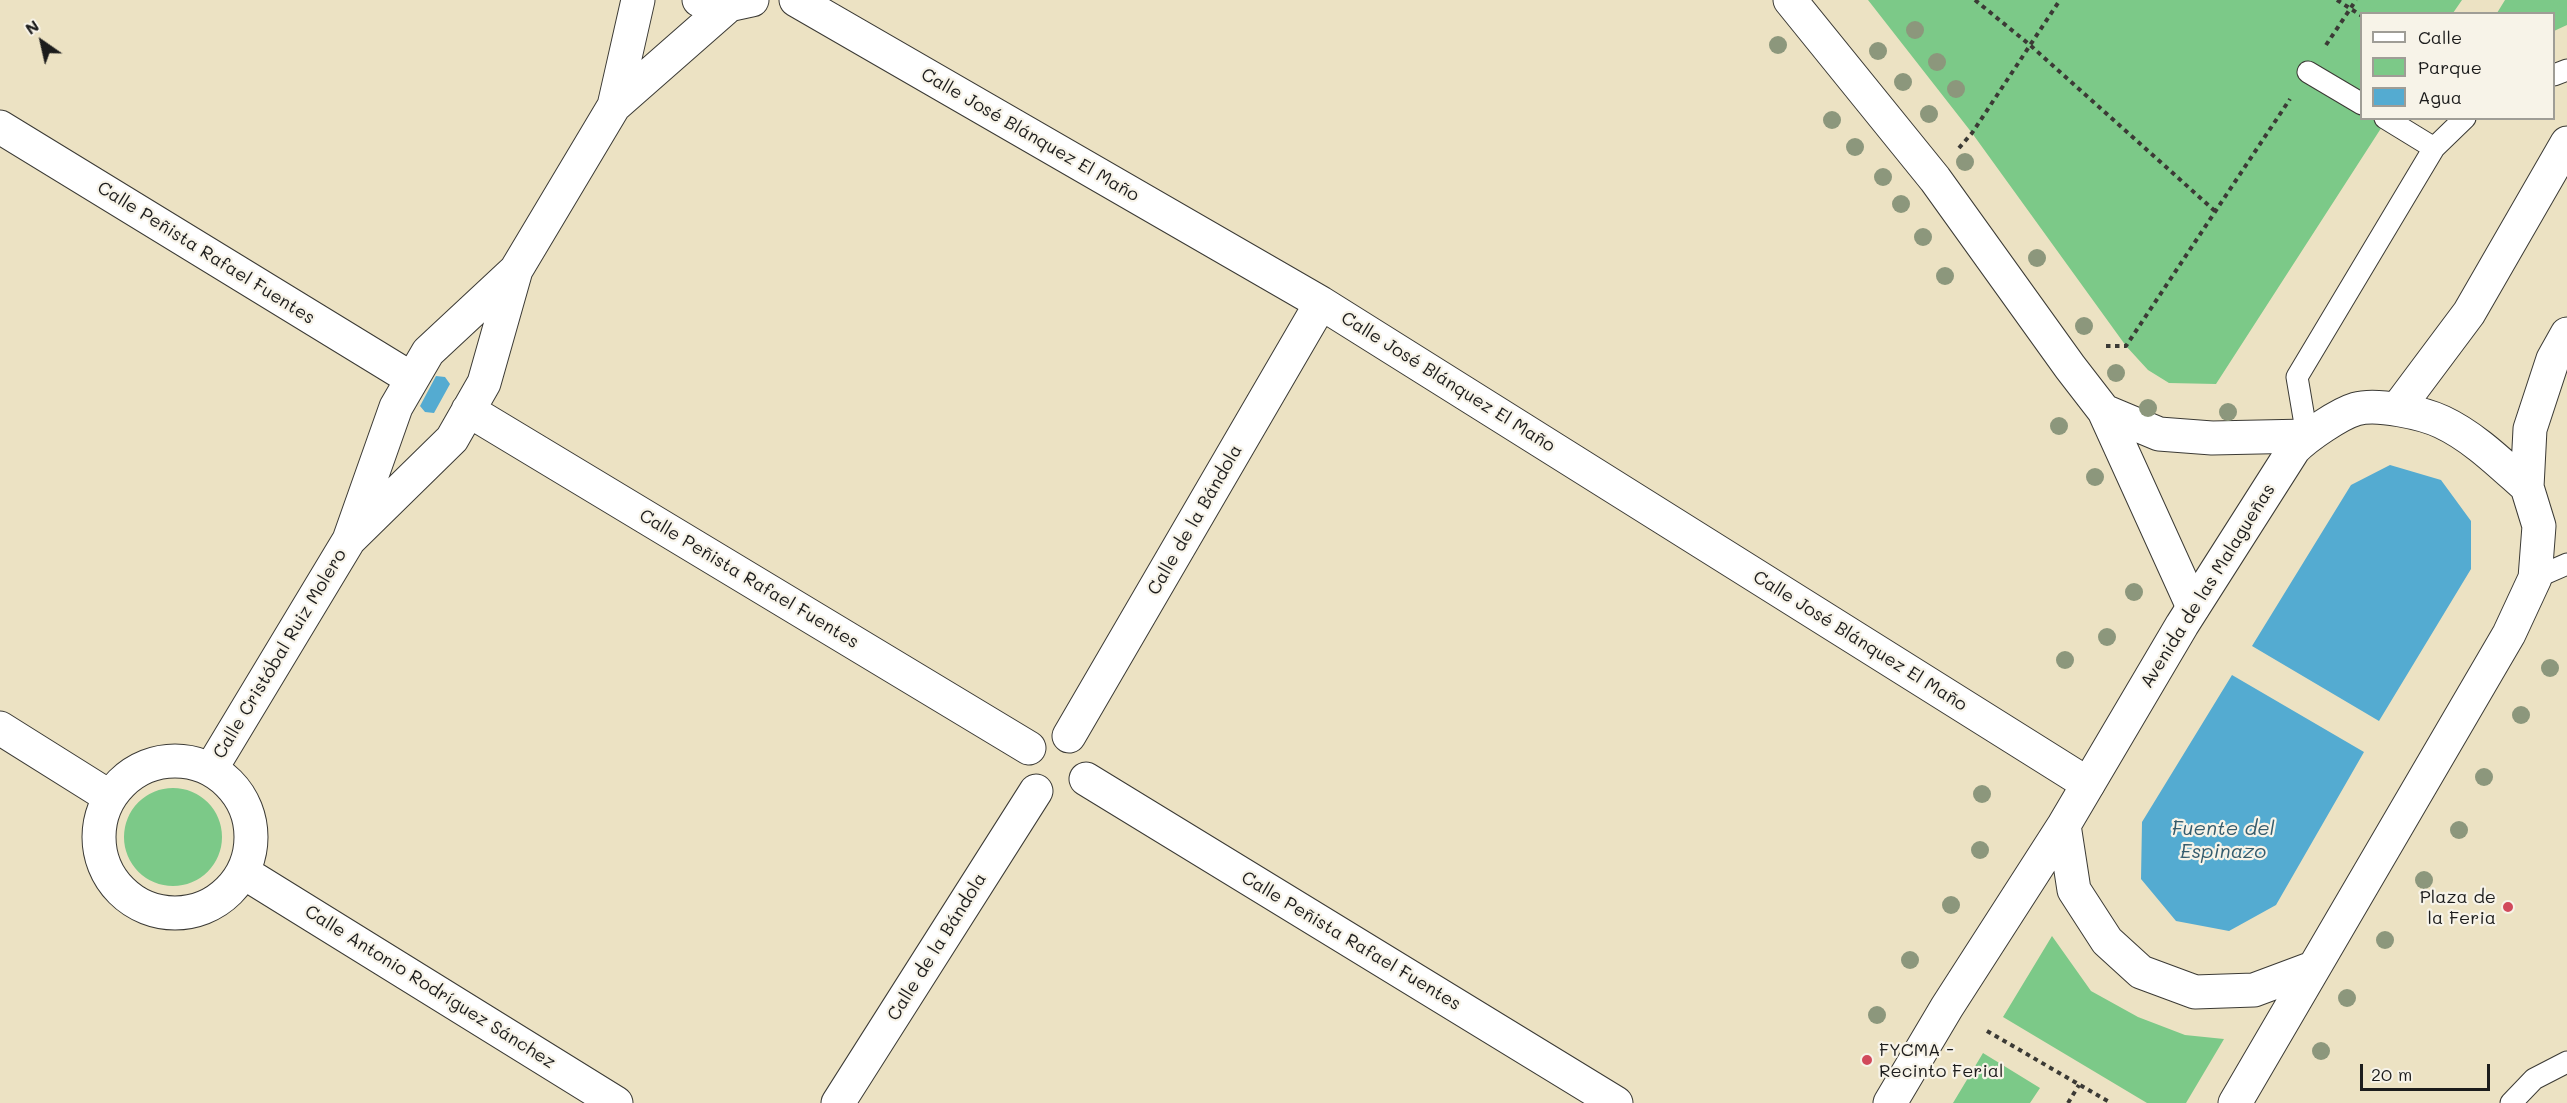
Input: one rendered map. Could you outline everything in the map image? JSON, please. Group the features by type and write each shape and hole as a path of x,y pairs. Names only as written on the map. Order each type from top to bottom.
{"street":[{"name":"Calle Cristóbal Ruiz Molero","path":"614,106 638,0"},
{"name":"Calle José Blánquez El Maño","path":"796,0 1321,303 2088,784"},
{"path":"1790,0 1935,179 2104,411 2193,607"},
{"name":"Calle Cristóbal Ruiz Molero","path":"349,540 452,439 484,383 516,270 614,106 726,2"},
{"name":"Calle Peñista Rafael Fuentes","path":"0,127 412,379"},
{"path":"2398,408 2469,313 2567,143"},
{"name":"Calle Cristóbal Ruiz Molero","path":"211,769 349,540 396,407 428,352 516,270"},
{"name":"Calle de la Bándola","path":"1069,736 1321,303"},
{"path":"2235,1103 2509,634 2535,578 2539,526 2527,487 2530,429 2553,359 2567,334"},
{"name":"Avenida de las Malagueñas","path":"1890,1103 1947,1007 2064,825 2193,607 2294,449 2307,436 2356,408 2398,408 2443,422 2485,450 2527,487"},
{"name":"Calle Peñista Rafael Fuentes","path":"468,410 1029,748"},
{"path":"2104,411 2159,434 2212,438 2307,436"},
{"path":"0,728 110,797"},
{"path":"1056,733 1069,736 1079,743 1087,754 1086,779 1079,789 1070,795 1059,798 1047,797 1036,791 1027,781 1023,768 1029,748 1043,736 1056,733"},
{"path":"185,761 211,769 229,781 244,803 251,828 251,846 243,872 219,899 194,910 168,913 138,903 117,886 104,864 99,848 100,821 110,797 127,777 151,765 185,761"},
{"name":"Calle Peñista Rafael Fuentes","path":"1086,779 1616,1103"},
{"name":"Calle de la Bándola","path":"838,1103 1036,791"},
{"path":"2064,825 2074,890 2106,941 2141,972 2195,992 2254,990 2313,968"},
{"name":"Calle Antonio Rodríguez Sánchez","path":"243,872 616,1103"}],"lane":[{"path":"2308,72 2360,103"},
{"path":"2388,120 2434,148"},
{"path":"2307,436 2296,377 2434,148 2463,120"},
{"path":"2535,578 2567,564"},
{"path":"2511,1103 2534,1079 2567,1062"}],"path":[{"path":"1975,0 2030,45 2215,211"},
{"path":"1935,179 1972,133 2060,0"},
{"path":"2337,0 2360,15"},
{"path":"2106,346 2126,346 2356,0"},
{"path":"1987,1031 2111,1103"},
{"path":"2068,1103 2079,1085"}],"green space":[{"path":"1868,0 2462,0 2454,12 2360,12 2360,120 2386,120 2216,384 2169,383 2148,370 2126,346 1972,133"},
{"path":"2505,0 2567,0 2567,25 2555,31 2555,12 2498,12"},
{"path":"173,788 192,792 208,802 218,818 222,837 218,856 208,872 192,882 173,886 154,882 138,872 128,856 124,837 128,818 138,802 154,792"},
{"path":"2052,936 2091,991 2138,1017 2185,1035 2224,1039 2186,1103 2147,1103 2003,1017"},
{"path":"1983,1053 2040,1088 2030,1103 1953,1103"}],"water":[{"path":"436,376 445,377 450,384 434,413 425,412 420,406"},
{"path":"2390,465 2441,480 2471,521 2471,569 2379,721 2252,646 2351,485"},
{"name":"Fuente del Espinazo","path":"2232,675 2364,752 2276,905 2229,931 2176,921 2141,879 2142,822"}],"place":[{"name":"Plaza de la Feria","path":"2508,907"},
{"name":"FYCMA - Recinto Ferial","path":"1867,1060"}]}
